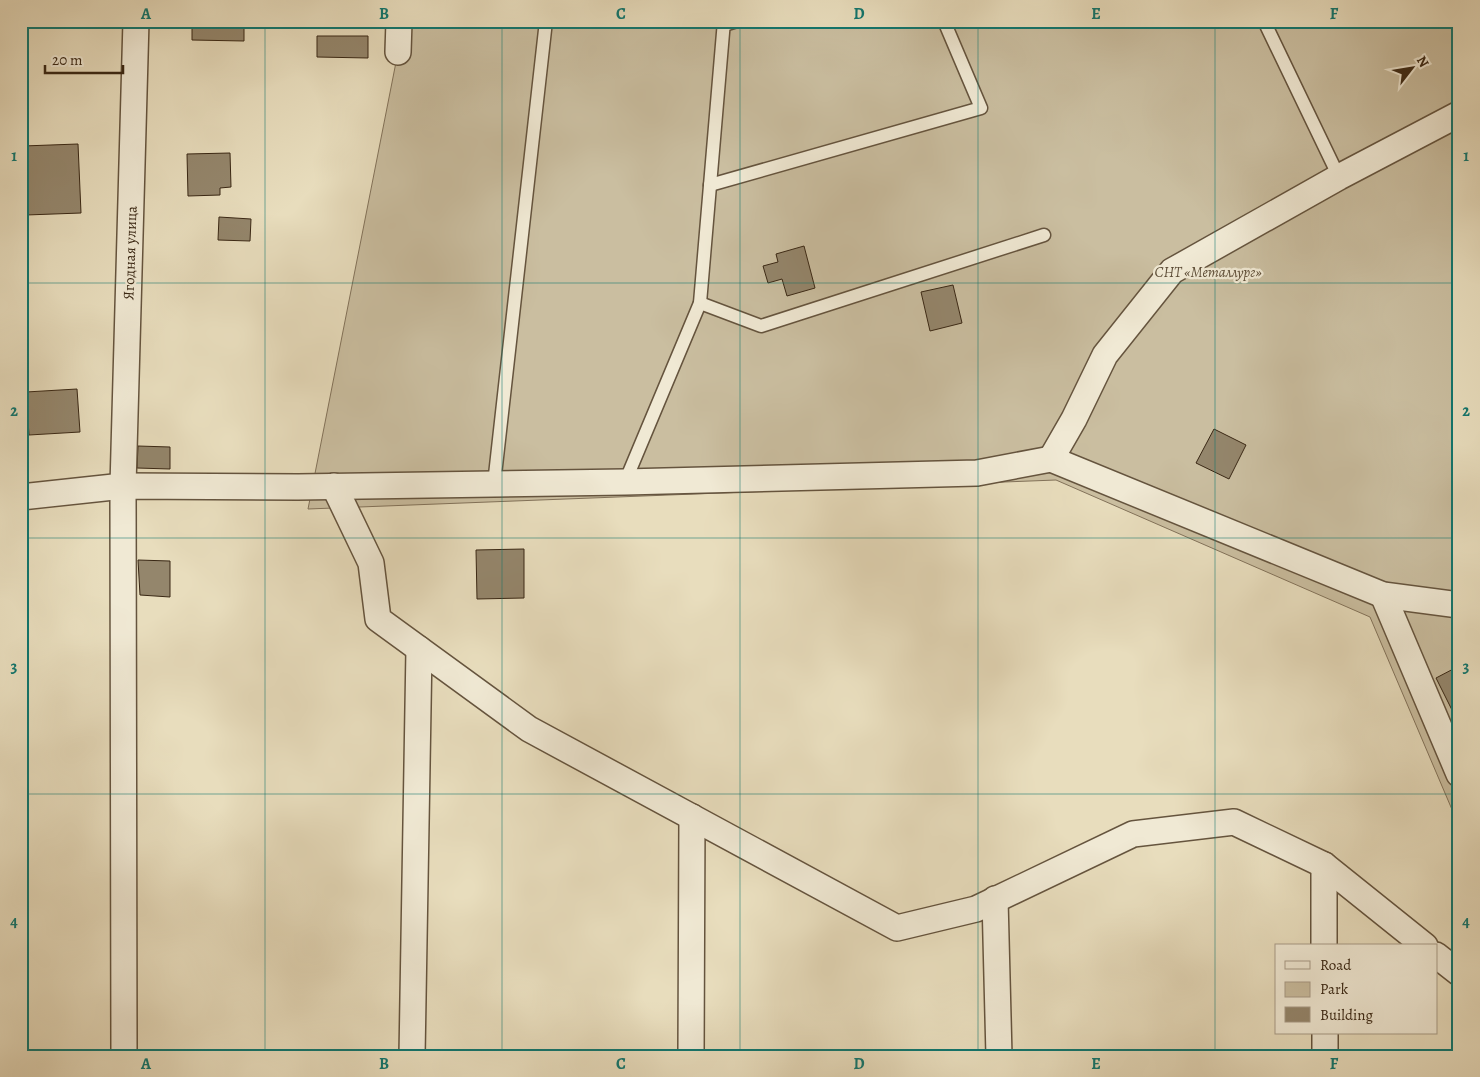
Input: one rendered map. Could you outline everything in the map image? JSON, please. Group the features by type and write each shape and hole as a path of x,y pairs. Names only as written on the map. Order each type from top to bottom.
{"street":[{"name":"Ягодная улица","path":"124,1056 123,486 136,21"},
{"path":"398,52 399,21"},
{"path":"1051,459 1074,419 1105,355 1172,271 1339,177 1459,114"},
{"path":"21,497 123,486 494,484 977,473 1051,459 1382,595 1459,605"},
{"path":"334,486 371,563 378,619 529,729 897,928 976,909 1133,834 1234,822 1324,865 1423,944"},
{"path":"1382,595 1459,774"},
{"path":"412,1056 419,649"},
{"path":"691,1056 692,817"},
{"path":"1324,865 1324,944"},
{"path":"995,900 999,1056"},
{"path":"1438,956 1459,972"},
{"path":"1325,1034 1325,1056"}],"lane":[{"path":"494,484 546,21"},
{"path":"625,482 700,303 724,23 737,21"},
{"path":"710,185 981,108 944,21"},
{"path":"1264,21 1339,177"},
{"path":"700,303 761,326 1044,235"}],"green space":[{"name":"СНТ «Металлург»","path":"399,21 1459,21 1459,826 1370,617 1056,480 308,509 398,52"}],"building":[{"path":"192,21 244,21 244,41 192,40"},
{"path":"317,36 368,36 368,58 317,57"},
{"path":"78,144 81,213 26,215 23,146"},
{"path":"230,153 231,187 220,188 220,195 188,196 187,154"},
{"path":"219,217 251,219 250,241 218,240"},
{"path":"804,246 815,288 787,296 782,279 768,283 763,266 778,262 776,254"},
{"path":"953,285 962,323 930,331 921,292"},
{"path":"77,389 80,432 29,435 26,392"},
{"path":"1214,429 1246,445 1229,479 1196,463"},
{"path":"138,446 170,447 170,469 137,468"},
{"path":"524,549 524,598 477,599 476,550"},
{"path":"138,560 170,561 170,597 140,595"},
{"path":"1459,666 1459,706 1452,710 1436,678"}]}
